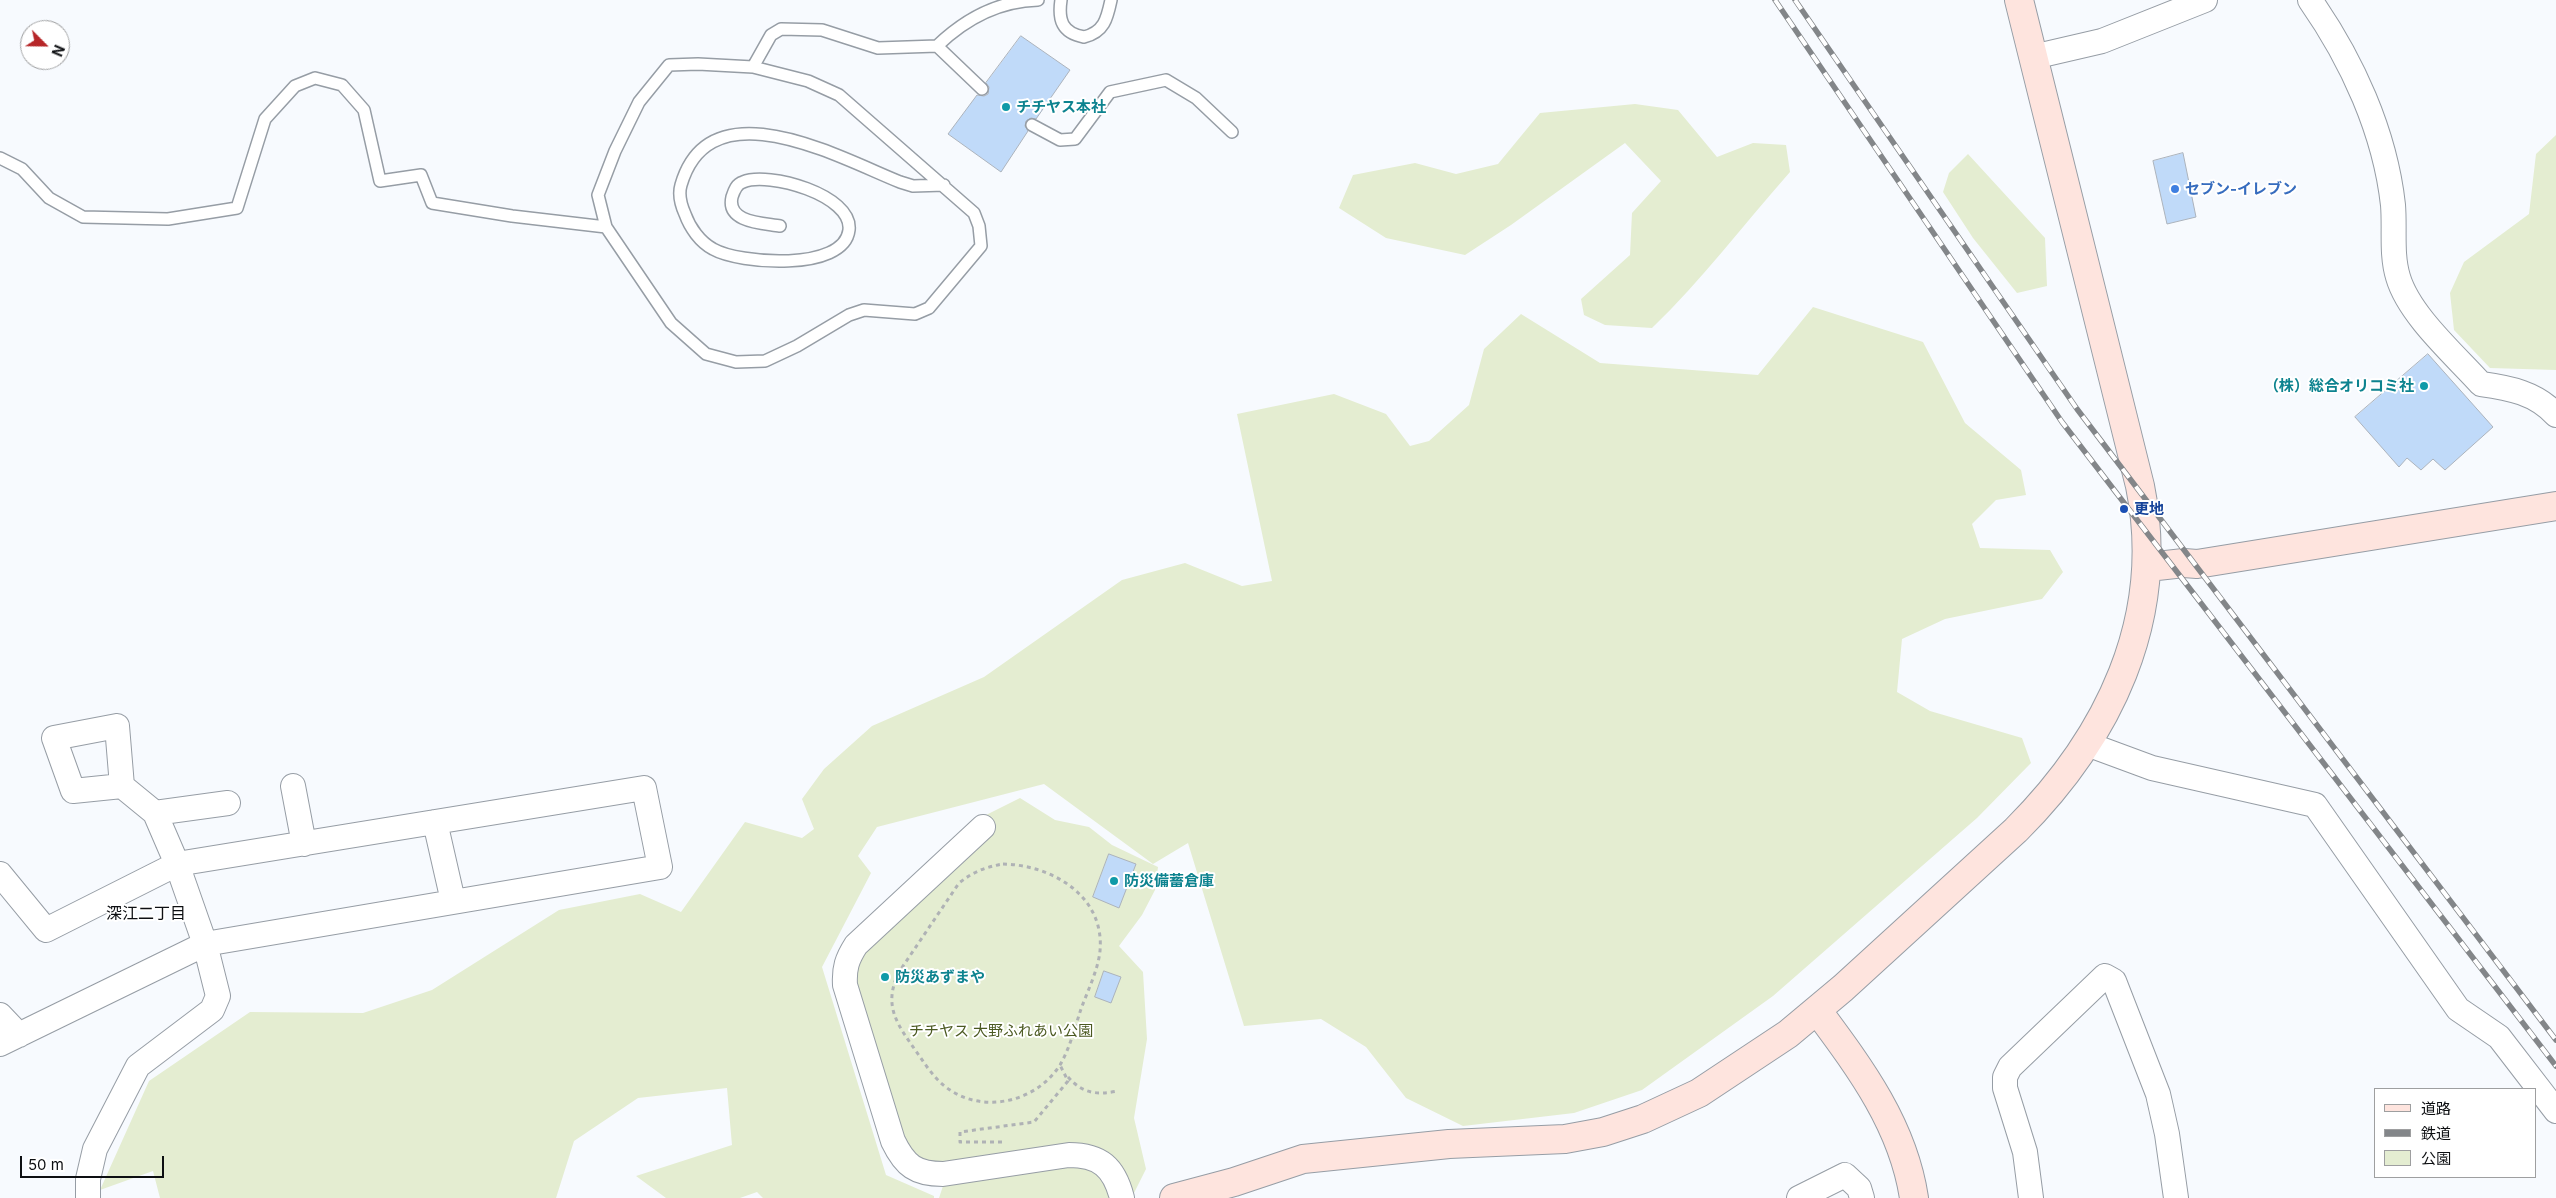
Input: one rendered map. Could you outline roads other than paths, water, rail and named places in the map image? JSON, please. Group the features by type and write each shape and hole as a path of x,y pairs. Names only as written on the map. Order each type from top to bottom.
{"street":[{"path":"1174,1198 1234,1182 1303,1158 1450,1144 1540,1142 1603,1132 1643,1119 1699,1093 1764,1050 1817,1010 2022,824 2061,781 2087,744 2114,694 2132,646 2143,606 2148,567 2145,513 2140,486 2019,0"},
{"path":"2033,57 2102,41 2205,0"},
{"path":"2310,0 2333,35 2360,87 2382,144 2393,205 2398,277 2408,300 2481,384 2512,388 2528,394 2556,415"},
{"path":"2148,567 2184,563 2198,564 2556,506"},
{"path":"2087,744 2152,768 2315,805 2386,910 2458,1009 2499,1037 2556,1111"},
{"path":"88,1198 88,1179 95,1149 138,1066 212,1010 218,996 205,944 177,864 154,813 122,786"},
{"path":"293,786 304,844"},
{"path":"0,874 46,930 177,864 644,788 660,867 205,944 9,1039 0,1016"},
{"path":"154,813 228,803"},
{"path":"435,822 453,901"},
{"path":"984,827 856,945 848,957 844,971 845,985 893,1142 900,1157 912,1168 927,1174 943,1174 1069,1154 1086,1155 1101,1162 1113,1173 1122,1198"},
{"path":"2031,1198 2025,1152 2005,1088 2005,1077 2010,1066 2105,976 2110,977 2114,981 2158,1094 2166,1128 2176,1198"},
{"path":"1817,1010 1872,1087 1888,1115 1912,1182 1914,1198"},
{"path":"1799,1198 1845,1175 1859,1188 1862,1198"}],"lane":[{"path":"753,66 771,35 782,29 822,30 878,48 937,46 957,27 981,13 1004,6 1038,0"},
{"path":"1061,0 1059,16 1062,24 1075,36 1084,37 1100,30 1108,14 1110,0"},
{"path":"937,46 982,89"},
{"path":"698,64 753,66 808,81 839,95 944,185 974,213 979,226 981,246 929,308 915,314 864,310 849,315 797,346 765,361 736,362 706,354 671,323 606,227 598,195 615,151 639,102 669,66 698,64"},
{"path":"0,158 22,169 50,198 83,217 168,219 237,208 265,119 295,86 315,78 342,85 364,110 380,181 421,175 432,203 606,227"},
{"path":"1032,125 1060,140 1075,139 1110,92 1166,80 1196,98 1232,132"},
{"path":"780,226 740,218 732,200 735,188 743,182 765,180 789,184 830,199 841,207 847,217 849,230 844,244 830,253 804,259 774,262 725,255 711,248 697,236 680,202 680,186 690,162 702,148 717,138 735,134 761,133 811,146 913,186 944,185"}],"railway":[{"path":"1775,0 2062,422 2556,1066"},
{"path":"1795,0 2077,409 2556,1040"}],"place":[{"name":"チチヤス本社","path":"1006,107"},
{"name":"セブン-イレブン","path":"2175,189"},
{"name":"（株）総合オリコミ社","path":"2424,386"},
{"name":"更地","path":"2124,509"},
{"name":"防災備蓄倉庫","path":"1114,881"},
{"name":"防災あずまや","path":"885,977"}],"district":[{"name":"深江二丁目","path":"146,914"}],"park label":[{"name":"チチヤス 大野ふれあい公園","path":"1001,1031"}]}
